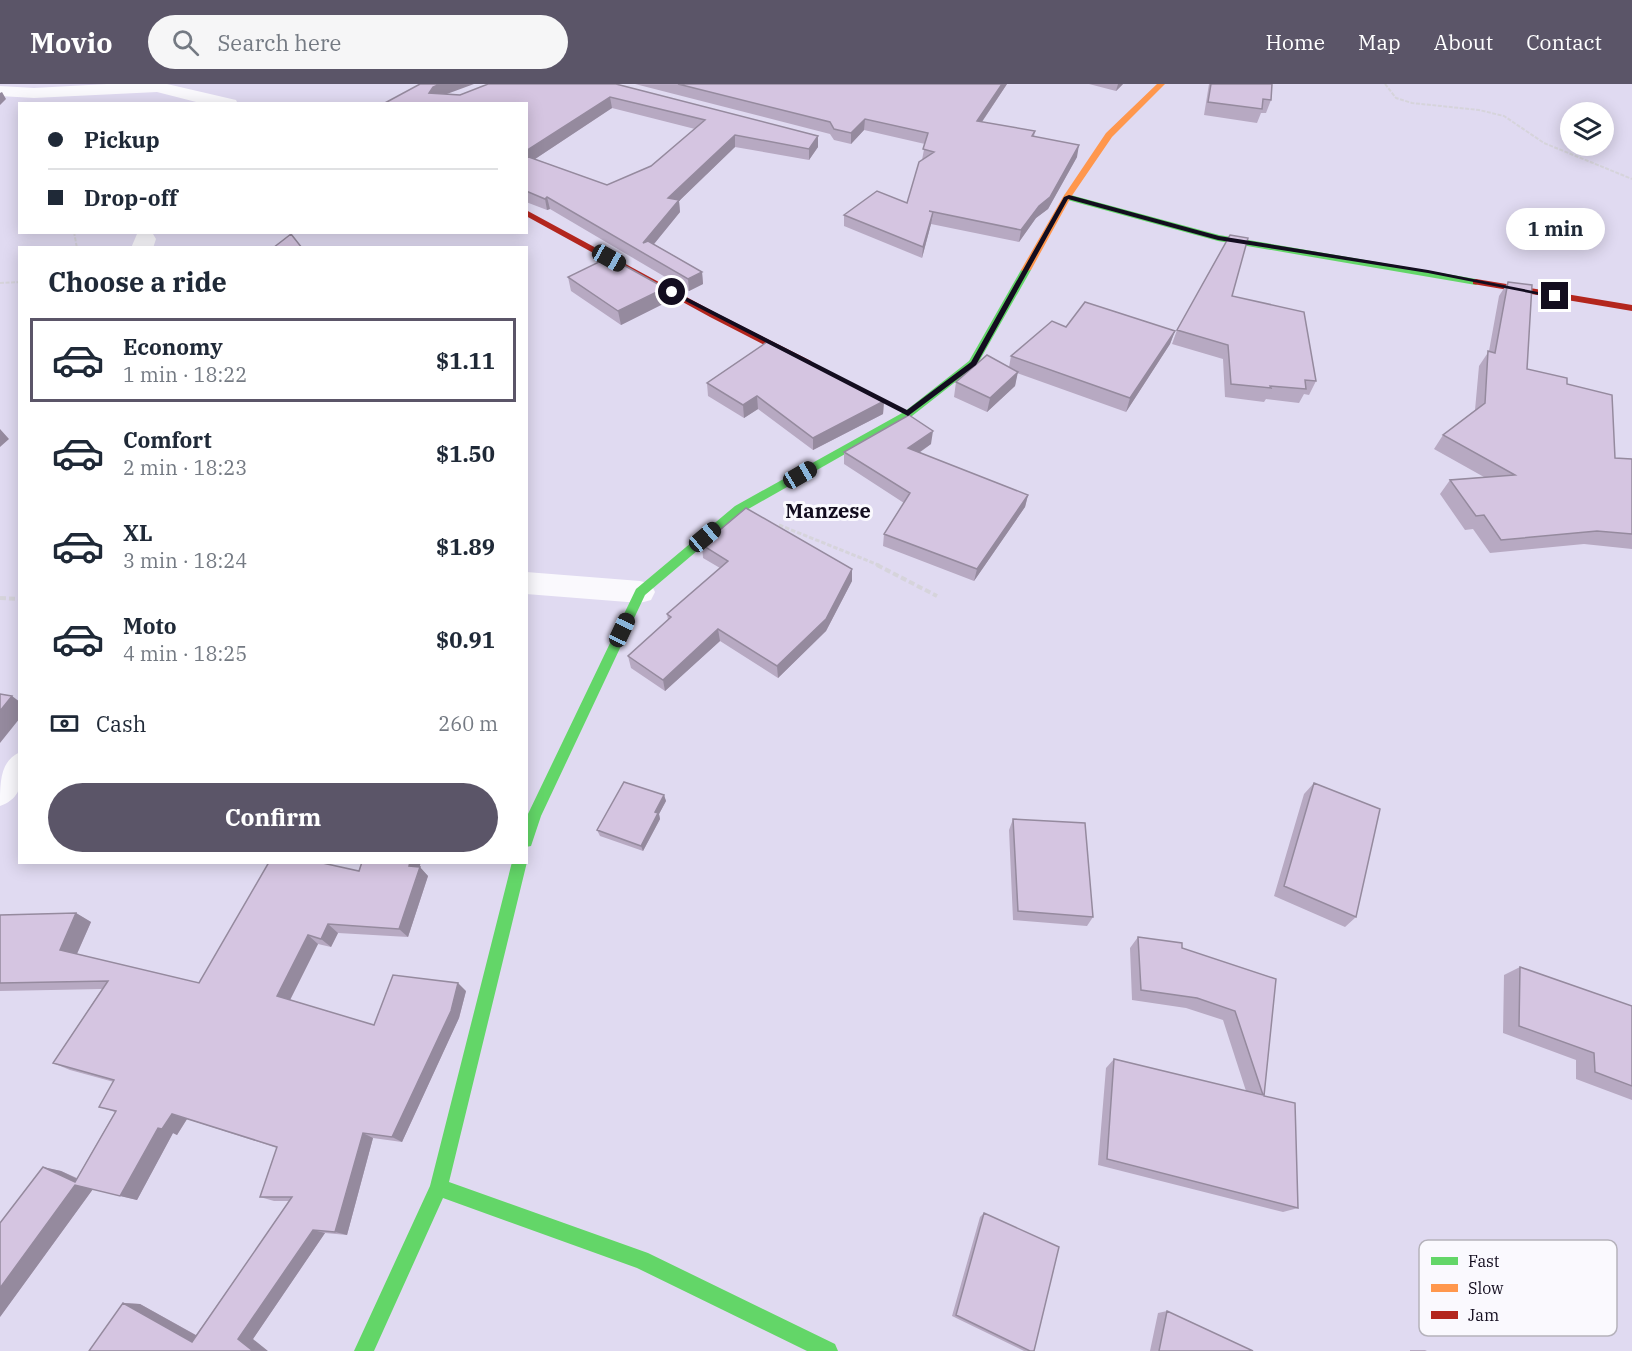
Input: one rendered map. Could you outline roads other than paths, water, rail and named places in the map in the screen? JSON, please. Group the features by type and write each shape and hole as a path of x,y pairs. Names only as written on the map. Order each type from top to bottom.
{"street":[{"path":"528,835 534,816 640,592 739,509 902,411 974,363 1067,197 1109,135 1161,84"},
{"path":"0,92 34,93 163,85 222,102"},
{"path":"1067,197 1218,238 1632,308"},
{"path":"528,213 713,315 815,367"},
{"path":"528,583 640,592"},
{"path":"0,791 18,768"},
{"path":"364,1351 439,1187 520,864"},
{"path":"439,1187 641,1260 828,1351"}],"district":[{"name":"Manzese","path":"828,511"}]}
